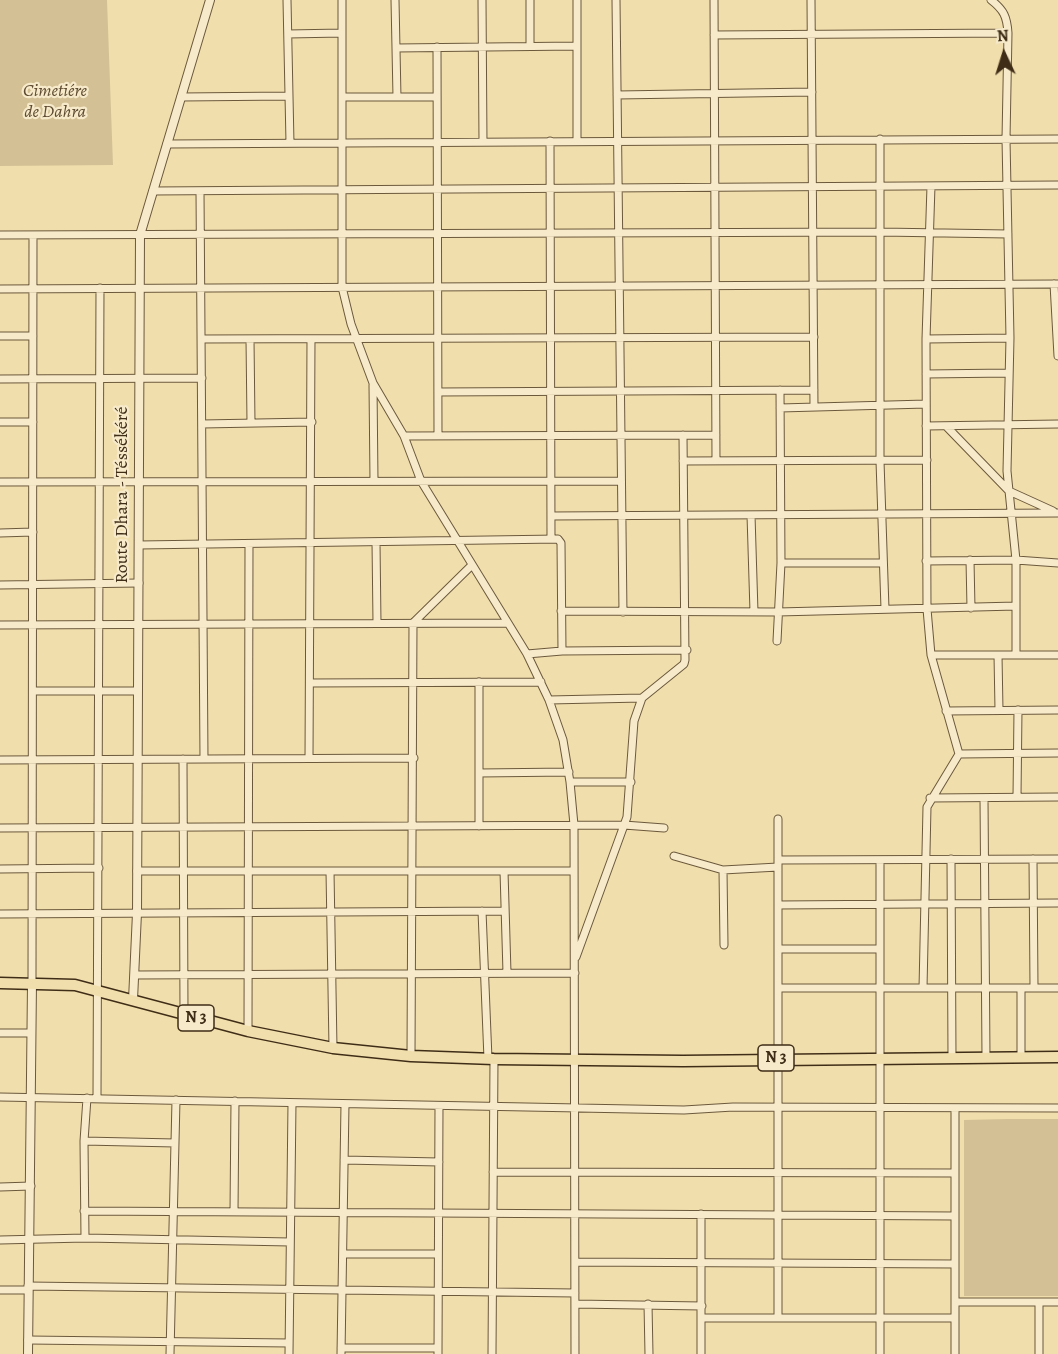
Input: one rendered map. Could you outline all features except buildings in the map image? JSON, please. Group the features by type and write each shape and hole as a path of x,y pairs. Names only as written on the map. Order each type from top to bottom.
{"main road":[{"name":"N 3","path":"0,983 75,985 248,1031 333,1048 411,1056 683,1061 778,1058 1058,1057"}],"street":[{"name":"Route Dhara - Téssékéré","path":"133,1000 137,913 140,235 210,0"},
{"path":"287,0 290,143"},
{"path":"342,0 342,287 373,382 404,436 422,481 527,654 541,682 563,740 569,772 574,825 575,1354"},
{"path":"395,0 397,97"},
{"path":"482,0 483,142"},
{"path":"530,0 530,46"},
{"path":"577,0 577,141"},
{"path":"616,0 623,612"},
{"path":"714,0 716,461"},
{"path":"811,0 814,407"},
{"path":"991,0 1000,7 1006,17 1008,33 1006,139 1010,338 1009,491 1016,560 1016,656"},
{"path":"288,34 342,33"},
{"path":"714,35 1008,33"},
{"path":"396,48 577,46"},
{"path":"437,47 438,436"},
{"path":"617,95 812,92"},
{"path":"181,96 289,96"},
{"path":"342,98 437,97"},
{"path":"880,139 881,405 879,460 885,609"},
{"path":"167,144 1058,139"},
{"path":"550,141 551,539"},
{"path":"153,191 1058,185"},
{"path":"931,186 931,232 926,285 927,609 931,656 959,754"},
{"path":"200,191 204,759"},
{"path":"0,235 881,232 1008,234"},
{"path":"28,1354 34,914 33,235"},
{"path":"0,289 1056,284 1058,356"},
{"path":"98,1098 100,288"},
{"path":"0,336 33,336"},
{"path":"201,339 814,337"},
{"path":"926,339 1010,338"},
{"path":"250,339 251,423"},
{"path":"309,758 311,339"},
{"path":"926,374 1009,373"},
{"path":"0,379 201,378"},
{"path":"373,382 374,481"},
{"path":"777,641 781,563 780,390"},
{"path":"438,392 814,390"},
{"path":"780,408 926,404"},
{"path":"0,422 33,422"},
{"path":"202,424 312,422"},
{"path":"926,426 1058,424"},
{"path":"946,426 1009,491 1038,506 1058,513"},
{"path":"575,960 624,825 631,782 634,721 642,698 684,664 687,650 683,435"},
{"path":"404,436 716,435"},
{"path":"683,461 927,460"},
{"path":"0,482 621,481"},
{"path":"551,516 1058,513"},
{"path":"751,515 754,612"},
{"path":"0,532 33,532"},
{"path":"139,545 558,539 561,543 562,651"},
{"path":"376,542 377,623"},
{"path":"248,1031 249,544"},
{"path":"970,560 971,608"},
{"path":"926,561 1016,560 1058,563"},
{"path":"781,563 882,563"},
{"path":"411,1056 415,682 413,623 472,565"},
{"path":"0,585 139,583"},
{"path":"561,611 778,612 1016,606"},
{"path":"0,625 507,622"},
{"path":"527,654 562,651 687,650"},
{"path":"931,656 1058,655"},
{"path":"998,656 999,710"},
{"path":"479,682 479,826"},
{"path":"310,683 541,682"},
{"path":"33,691 138,691"},
{"path":"549,700 642,698"},
{"path":"1017,797 1018,710"},
{"path":"946,711 1058,710"},
{"path":"959,754 1058,753"},
{"path":"923,988 927,807 930,798 959,754"},
{"path":"0,760 414,758"},
{"path":"183,759 184,1015"},
{"path":"479,773 569,772"},
{"path":"570,782 631,782"},
{"path":"930,798 1058,797"},
{"path":"984,798 986,1057"},
{"path":"778,819 778,1318"},
{"path":"0,828 574,825 664,828"},
{"path":"674,856 723,870 778,864 880,860 1058,858"},
{"path":"951,859 952,1057"},
{"path":"1034,859 1034,988"},
{"path":"880,860 880,1354"},
{"path":"0,869 99,868"},
{"path":"723,870 724,945"},
{"path":"137,871 574,871"},
{"path":"330,871 333,1048"},
{"path":"504,871 507,973"},
{"path":"778,905 1058,903"},
{"path":"0,914 505,910"},
{"path":"482,911 493,1107 492,1354"},
{"path":"778,949 880,949"},
{"path":"135,975 575,973"},
{"path":"778,988 1058,988"},
{"path":"1021,988 1022,1057"},
{"path":"0,1032 32,1033"},
{"path":"0,1097 684,1110 778,1107 1058,1108"},
{"path":"85,1238 84,1141 87,1098"},
{"path":"170,1354 176,1100"},
{"path":"234,1212 235,1101"},
{"path":"289,1354 292,1102"},
{"path":"345,1104 341,1351 438,1351 439,1106"},
{"path":"955,1108 955,1354"},
{"path":"84,1141 175,1143"},
{"path":"344,1160 439,1162"},
{"path":"493,1172 955,1173"},
{"path":"0,1187 31,1186"},
{"path":"84,1211 955,1216"},
{"path":"700,1214 701,1354"},
{"path":"0,1240 85,1238 290,1242"},
{"path":"343,1254 438,1254"},
{"path":"575,1262 701,1265 955,1264"},
{"path":"0,1290 172,1288 575,1293"},
{"path":"955,1302 1058,1302"},
{"path":"1039,1302 1039,1354"},
{"path":"575,1304 702,1306"},
{"path":"648,1304 649,1354"},
{"path":"701,1318 955,1318"},
{"path":"28,1340 289,1343"}],"green space":[{"name":"Cimetiére de Dahra","path":"0,0 107,0 113,165 0,166"},
{"path":"1058,1119 1058,1296 964,1296 964,1120"}]}
